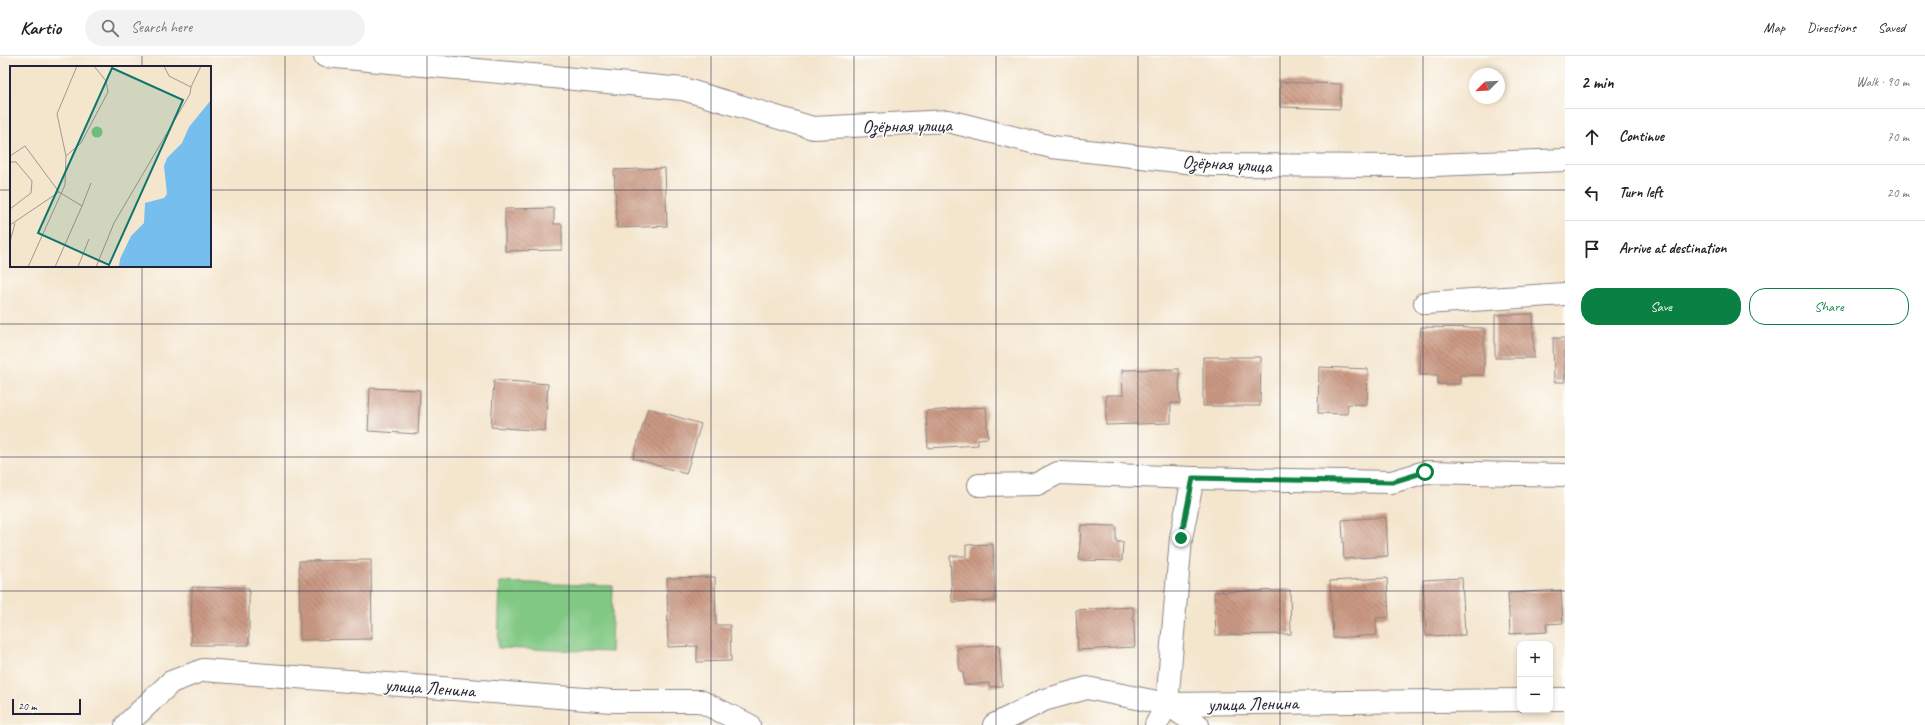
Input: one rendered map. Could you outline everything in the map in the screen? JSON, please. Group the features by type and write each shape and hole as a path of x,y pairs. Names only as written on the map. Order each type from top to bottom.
{"street":[{"name":"Озёрная улица","path":"325,56 683,89 813,128 948,121 1052,147 1213,165 1407,166 1565,160"},
{"path":"1425,303 1565,294"},
{"path":"979,485 1037,484 1058,473 1193,478 1392,482 1425,472 1565,475"},
{"path":"1156,725 1167,704 1181,538 1193,478"},
{"name":"улица Ленина","path":"126,725 171,682 203,670 612,701 700,702 749,725"},
{"name":"улица Ленина","path":"994,725 1044,700 1088,688 1167,704 1517,700"},
{"path":"1553,699 1565,699"},
{"path":"1167,704 1198,725"}],"green space":[{"path":"500,582 613,586 611,652 498,648"}],"building":[{"path":"1280,82 1341,84 1340,109 1280,107"},
{"path":"665,168 667,226 617,228 614,170"},
{"path":"554,208 554,224 562,224 562,250 505,251 505,209"},
{"path":"1533,314 1534,358 1495,358 1495,315"},
{"path":"1421,327 1484,328 1484,375 1460,375 1460,384 1438,384 1438,375 1420,375"},
{"path":"1553,338 1565,338 1565,382 1554,382"},
{"path":"1203,357 1261,357 1260,406 1203,406"},
{"path":"1319,367 1368,369 1367,405 1348,404 1347,414 1318,413"},
{"path":"1179,369 1180,403 1171,403 1171,423 1106,425 1106,395 1123,395 1122,370"},
{"path":"494,380 548,384 545,431 491,427"},
{"path":"370,388 420,390 418,434 368,431"},
{"path":"986,407 988,438 978,439 978,445 928,448 926,411"},
{"path":"648,408 701,424 686,474 633,458"},
{"path":"1386,517 1388,556 1344,559 1342,520"},
{"path":"1081,525 1116,526 1116,542 1123,542 1122,561 1079,560"},
{"path":"993,544 995,601 952,602 950,556 966,556 966,545"},
{"path":"371,560 372,639 300,640 299,561"},
{"path":"715,577 716,625 730,625 731,661 697,662 697,646 668,647 667,578"},
{"path":"1387,578 1389,617 1376,618 1377,635 1333,638 1330,581"},
{"path":"1462,578 1465,635 1426,636 1423,580"},
{"path":"192,587 249,588 249,645 191,645"},
{"path":"1290,590 1291,634 1216,635 1214,592"},
{"path":"1561,590 1563,623 1546,624 1547,632 1510,634 1508,593"},
{"path":"1133,607 1135,647 1078,650 1076,610"},
{"path":"999,645 1002,686 989,687 989,683 964,685 963,671 960,671 957,648"}],"route":[{"path":"1181,538 1193,478 1392,482 1425,472"}]}
